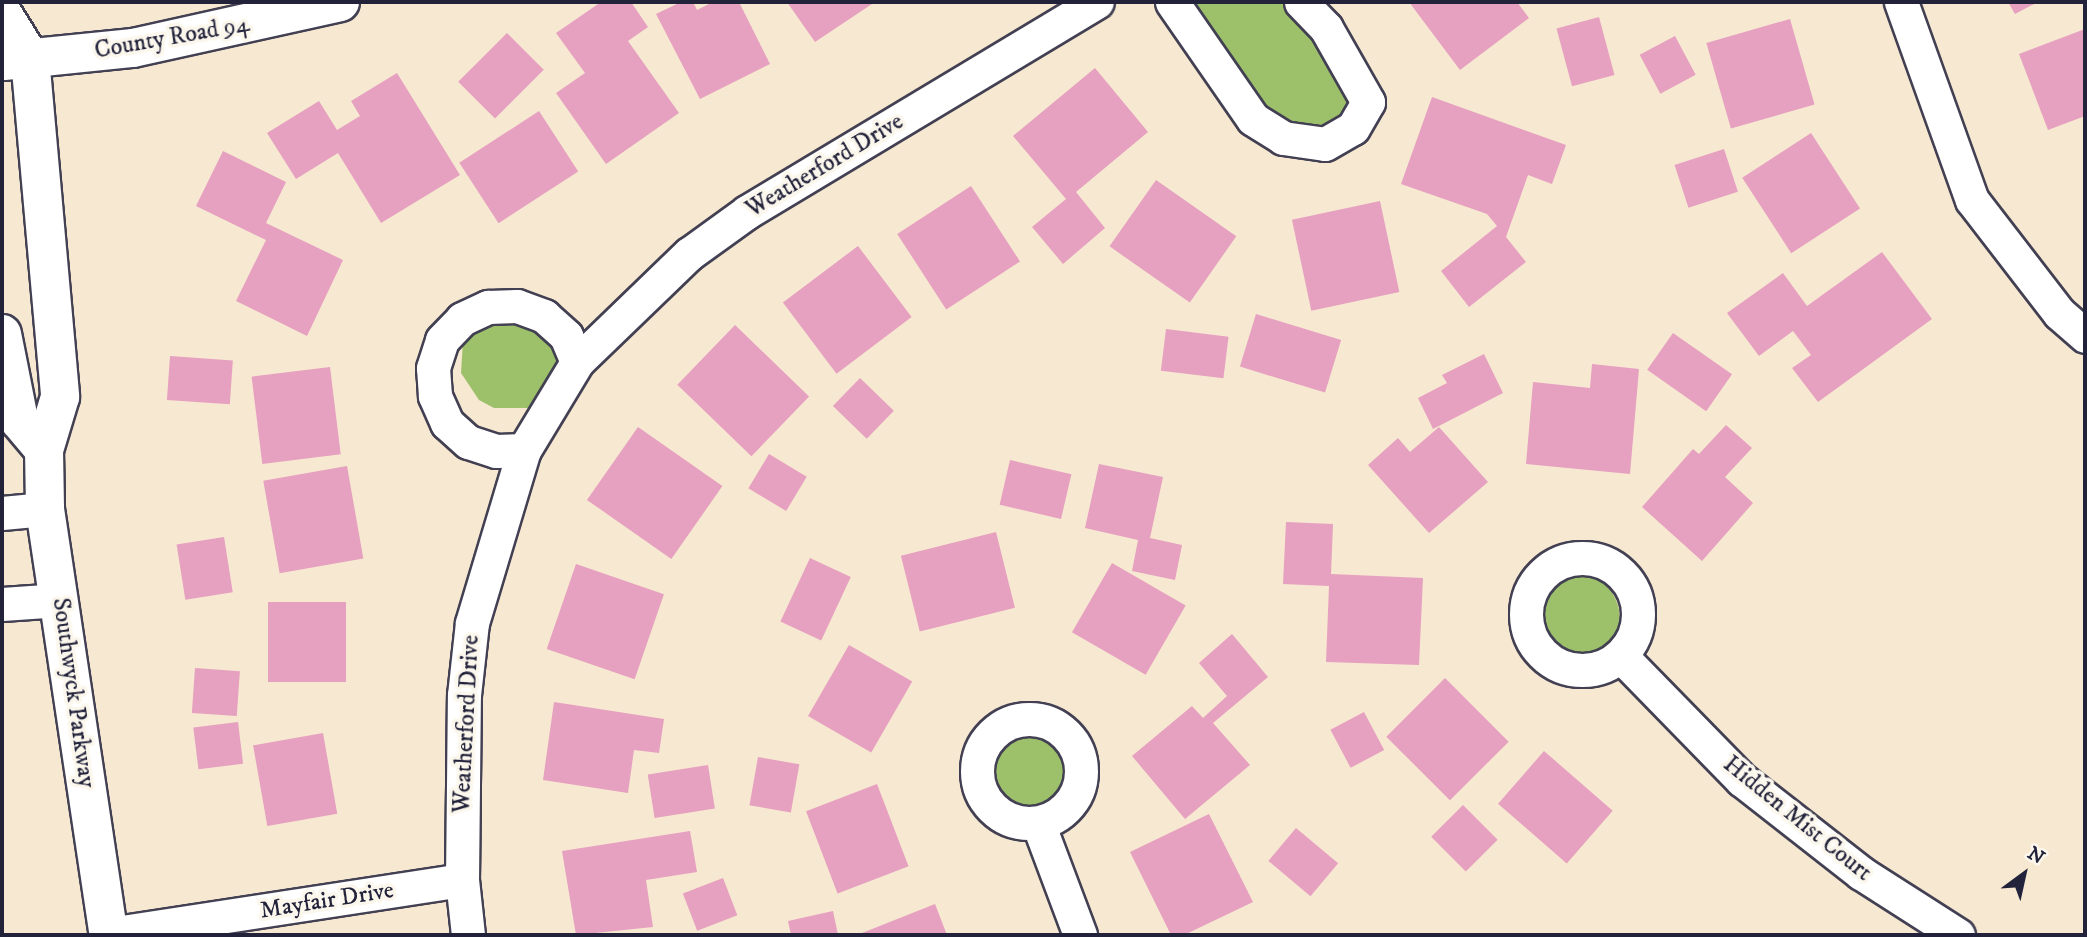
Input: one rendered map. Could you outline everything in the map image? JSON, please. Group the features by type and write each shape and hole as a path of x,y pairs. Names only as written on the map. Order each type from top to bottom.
{"street":[{"name":"County Road 94","path":"16,60 133,48 340,2"},
{"name":"Weatherford Drive","path":"468,935 462,880 464,695 472,623 524,450 578,362 689,254 747,212 1097,2"},
{"path":"1172,2 1253,119 1283,138 1325,144 1353,128 1367,102 1326,28 1301,2"},
{"path":"1901,2 1972,200 2059,313 2085,335"},
{"name":"Southwyck Parkway","path":"2,13 16,60 60,397 44,450 45,509 109,934"},
{"path":"524,450 496,451 468,442 447,423 435,396 433,368 442,340 471,315 488,307 517,306 544,316 566,336 578,362"},
{"path":"2,334 19,420 44,450"},
{"path":"2,513 45,509"},
{"path":"2,604 60,600"},
{"name":"Hidden Mist Court","path":"1621,656 1742,780 1861,873 1958,935"},
{"path":"1038,822 1080,935"},
{"name":"Mayfair Drive","path":"109,934 462,880"}],"green space":[{"path":"1186,2 1309,2 1380,90 1326,135 1265,121"},
{"path":"498,310 555,335 561,370 544,400 528,408 494,408 479,400 461,373 463,341 471,327"},
{"path":"1569,569 1588,573 1605,584 1616,601 1620,620 1616,639 1605,656 1588,667 1569,671 1550,667 1533,656 1522,639 1518,620 1522,601 1533,584 1550,573"},
{"path":"1035,717 1054,721 1071,732 1082,749 1086,768 1082,787 1071,804 1054,815 1035,819 1016,815 999,804 988,787 984,768 988,749 999,732 1016,721"}],"building":[{"path":"601,2 631,2 648,27 628,41 679,113 606,164 556,93 585,73 556,33"},
{"path":"681,2 693,2 697,10 713,2 739,2 770,64 700,99 656,14"},
{"path":"787,2 875,2 815,42"},
{"path":"1409,2 1517,2 1529,18 1460,70"},
{"path":"2008,2 2038,2 2015,14"},
{"path":"1599,17 1615,75 1572,86 1556,28"},
{"path":"1790,19 1815,105 1731,129 1706,43"},
{"path":"2085,29 2085,116 2048,130 2019,54"},
{"path":"507,33 544,70 495,119 458,82"},
{"path":"1675,36 1696,75 1660,94 1640,55"},
{"path":"1095,68 1148,132 1076,192 1105,228 1063,264 1032,227 1066,199 1013,136"},
{"path":"397,73 460,175 381,223 338,153 296,179 267,133 319,101 337,130 360,116 351,101"},
{"path":"1432,97 1566,145 1552,184 1528,175 1506,237 1526,262 1469,307 1441,271 1497,226 1487,214 1401,184"},
{"path":"539,111 578,171 499,223 459,163"},
{"path":"1811,133 1860,208 1791,253 1742,178"},
{"path":"1724,149 1738,192 1688,208 1675,165"},
{"path":"223,151 286,182 266,223 343,260 307,336 236,301 266,240 196,206"},
{"path":"1156,180 1236,236 1190,303 1110,246"},
{"path":"971,186 1020,261 946,309 897,234"},
{"path":"1380,201 1399,292 1311,311 1292,220"},
{"path":"858,246 912,317 836,374 783,303"},
{"path":"1882,252 1932,319 1818,402 1792,368 1811,355 1793,331 1759,356 1727,313 1783,273 1807,306"},
{"path":"1256,314 1341,340 1325,393 1240,367"},
{"path":"735,325 809,397 751,456 677,385"},
{"path":"1166,329 1229,337 1223,378 1161,371"},
{"path":"1673,333 1732,374 1706,411 1647,370"},
{"path":"1484,354 1503,393 1433,429 1418,398 1447,383 1442,375"},
{"path":"170,356 233,360 230,404 167,400"},
{"path":"1592,364 1639,369 1630,474 1526,464 1533,382 1590,388"},
{"path":"330,367 341,454 262,464 252,377"},
{"path":"860,378 894,411 867,439 833,406"},
{"path":"1726,425 1752,448 1725,477 1753,503 1702,561 1642,507 1693,449 1699,454"},
{"path":"638,427 722,486 671,559 587,500"},
{"path":"1439,427 1488,482 1429,533 1368,465 1398,438 1410,452"},
{"path":"769,454 807,477 786,511 748,488"},
{"path":"1010,460 1071,474 1061,519 1000,505"},
{"path":"1099,464 1163,477 1150,538 1182,545 1175,580 1132,571 1138,540 1085,528"},
{"path":"347,466 363,559 280,573 263,481"},
{"path":"1286,522 1333,524 1331,574 1423,578 1419,665 1326,662 1329,586 1283,584"},
{"path":"996,532 1015,608 920,631 901,556"},
{"path":"224,537 233,592 185,600 177,545"},
{"path":"810,558 851,577 821,640 780,621"},
{"path":"1112,563 1186,606 1146,675 1072,632"},
{"path":"576,564 664,594 635,679 547,649"},
{"path":"268,602 346,602 346,682 268,682"},
{"path":"1232,634 1268,677 1213,723 1250,765 1185,819 1132,756 1192,706 1203,718 1227,696 1199,663"},
{"path":"849,645 912,682 871,753 808,716"},
{"path":"195,668 240,671 237,716 192,713"},
{"path":"1445,678 1509,742 1450,800 1386,737"},
{"path":"554,702 664,719 659,753 634,750 628,793 543,780"},
{"path":"1364,712 1384,750 1351,768 1330,730"},
{"path":"238,722 243,764 198,769 193,727"},
{"path":"323,733 337,814 267,826 253,745"},
{"path":"1544,751 1613,811 1567,864 1498,804"},
{"path":"758,757 799,764 791,813 749,805"},
{"path":"708,765 715,808 655,818 648,775"},
{"path":"877,784 909,866 838,893 806,811"},
{"path":"1463,805 1498,840 1466,871 1431,837"},
{"path":"1209,814 1253,902 1184,935 1171,935 1130,852"},
{"path":"1296,828 1338,863 1310,896 1268,861"},
{"path":"690,831 697,872 646,880 653,927 576,935 562,851"},
{"path":"723,878 737,915 697,931 683,893"},
{"path":"935,904 947,935 857,935"},
{"path":"833,911 838,935 791,935 788,921"}]}
